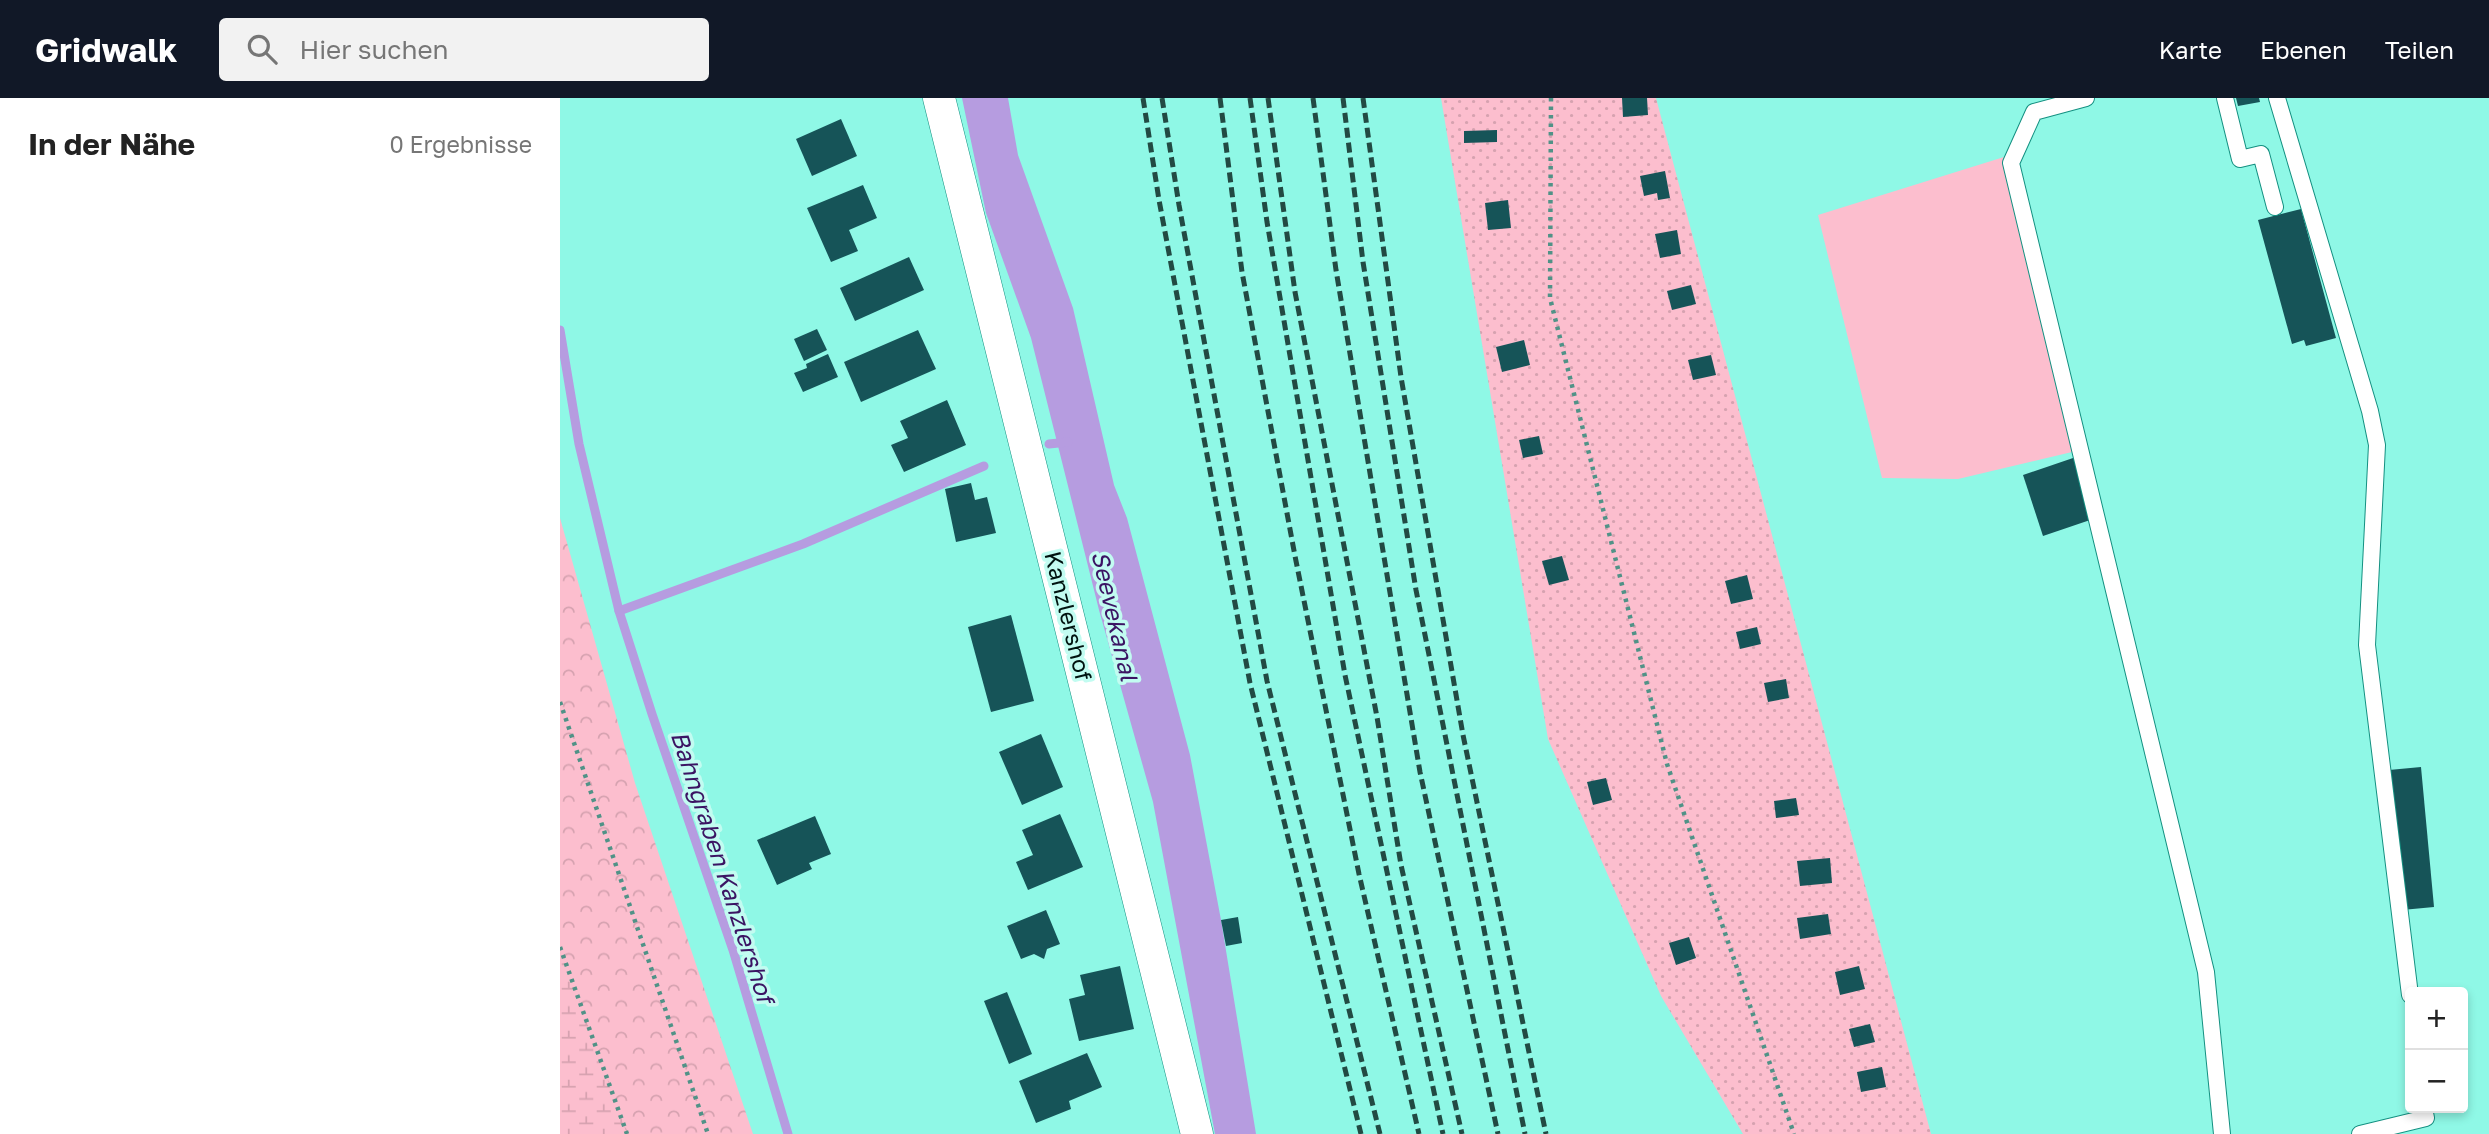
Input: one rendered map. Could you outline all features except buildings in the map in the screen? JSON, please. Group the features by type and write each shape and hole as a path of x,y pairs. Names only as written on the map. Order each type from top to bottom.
{"street":[{"name":"Kanzlershof","path":"939,98 1197,1134"}],"lane":[{"path":"2085,98 2034,112 2011,163 2206,972 2222,1134"},
{"path":"2225,98 2240,159 2261,155 2275,207"},
{"path":"2277,98 2370,411 2377,445 2367,645 2409,987"},
{"path":"2360,1134 2426,1118 2425,1113"}],"path":[{"path":"1551,98 1550,298 1667,764 1794,1134"},
{"path":"560,702 708,1134"},
{"path":"560,947 626,1134"}],"green space":[{"path":"1441,98 1656,98 1931,1134 1743,1134 1661,996 1548,739"},
{"path":"2004,157 2072,452 1958,479 1882,478 1818,215"},
{"path":"560,518 635,783 753,1134 619,1134 560,972"},
{"path":"560,947 627,1134 560,1134"}],"water":[{"name":"Seevekanal","path":"962,98 1008,98 1018,155 1073,308 1114,485 1127,518 1190,755 1221,920 1256,1134 1215,1134 1153,802 1099,610 1031,338 986,213"}],"waterway":[{"name":"Bahngraben Kanzlershof","path":"560,330 579,444 619,611 803,544 984,466"},
{"name":"Bahngraben Kanzlershof","path":"1049,444 1068,442"},
{"name":"Bahngraben Kanzlershof","path":"619,611 733,950 788,1134"}],"railway":[{"path":"1143,98 1159,200 1250,683 1361,1134"},
{"path":"1162,98 1179,205 1267,681 1380,1134"},
{"path":"1220,98 1242,272 1295,556 1359,874 1419,1134"},
{"path":"1250,98 1267,222 1345,675 1443,1134"},
{"path":"1268,98 1295,292 1377,717 1401,865 1462,1134"},
{"path":"1313,98 1336,270 1420,772 1498,1134"},
{"path":"1343,98 1363,262 1416,590 1525,1134"},
{"path":"1363,98 1401,377 1463,735 1546,1134"}]}
